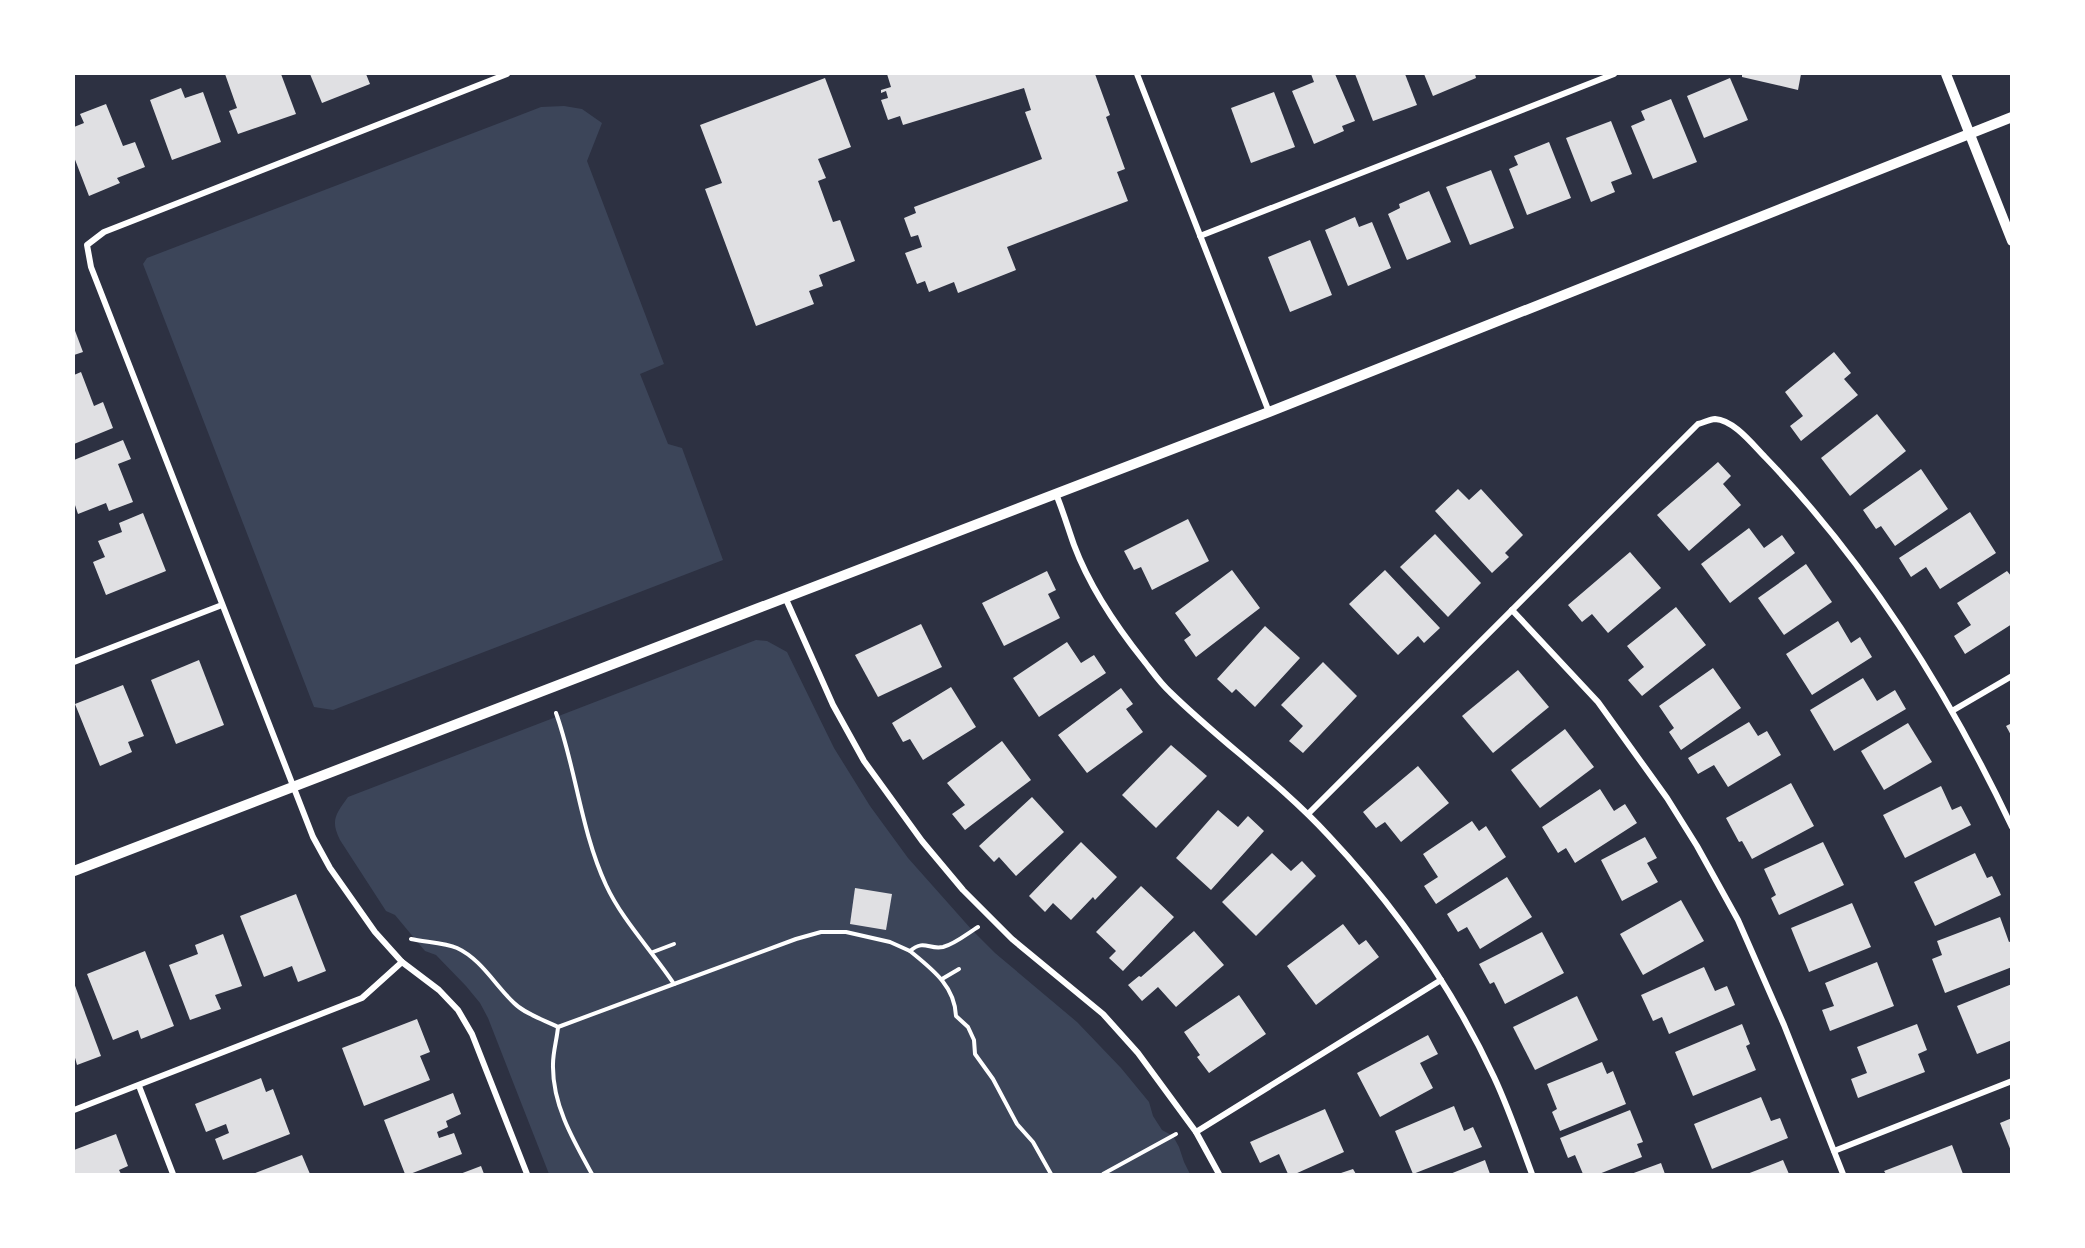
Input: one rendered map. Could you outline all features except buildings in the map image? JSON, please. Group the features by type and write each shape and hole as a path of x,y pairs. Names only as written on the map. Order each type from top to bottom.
{"street":[{"path":"507,74 104,232 87,245 91,267 313,837 330,868 375,932 402,962 439,990 458,1010 472,1034 527,1174"},
{"path":"1137,74 1269,412"},
{"path":"1200,236 1614,74"},
{"path":"1946,74 2012,242"},
{"path":"74,871 1269,412 2012,117"},
{"path":"1308,814 1698,424 1715,419 1735,426 1811,510 1864,577 1952,711 2012,827"},
{"path":"1056,494 1090,581 1111,617 1135,650 1168,691 1308,814 1365,878 1441,980 1495,1078 1532,1174"},
{"path":"785,597 820,678 864,761 921,842 963,890 1012,939 1103,1014 1138,1053 1196,1132 1219,1174"},
{"path":"74,662 222,604"},
{"path":"1512,610 1598,702 1667,798 1696,846 1738,920 1784,1025 1842,1174"},
{"path":"1952,711 2012,676"},
{"path":"74,1110 362,998 402,962"},
{"path":"1196,1132 1441,980"},
{"path":"1834,1151 2012,1081"},
{"path":"139,1086 173,1174"}],"path":[{"path":"556,713 568,748 578,800 607,887 674,984"},
{"path":"910,951 915,946 926,944 943,947 978,927"},
{"path":"411,939 456,948 482,968 514,1003 534,1016 558,1027 796,939 821,932 846,932 890,942 910,951 946,984 956,1004 956,1016 968,1027 974,1040 975,1054 993,1079 1017,1124 1032,1142 1051,1174"},
{"path":"653,952 674,944"},
{"path":"942,979 960,969"},
{"path":"558,1027 553,1065 558,1096 564,1121 592,1174"},
{"path":"1103,1174 1176,1134"}],"shaded area":[{"path":"564,106 582,109 602,123 587,161 664,364 640,374 668,444 682,448 723,560 333,710 314,707 143,264 147,258 541,107"},
{"path":"756,640 767,641 787,652 834,748 870,806 908,858 995,953 1077,1022 1121,1068 1149,1102 1153,1116 1162,1130 1173,1136 1190,1174 549,1174 488,1018 480,1003 436,955 425,951 395,915 386,911 340,840 335,827 336,817 348,797"}]}
